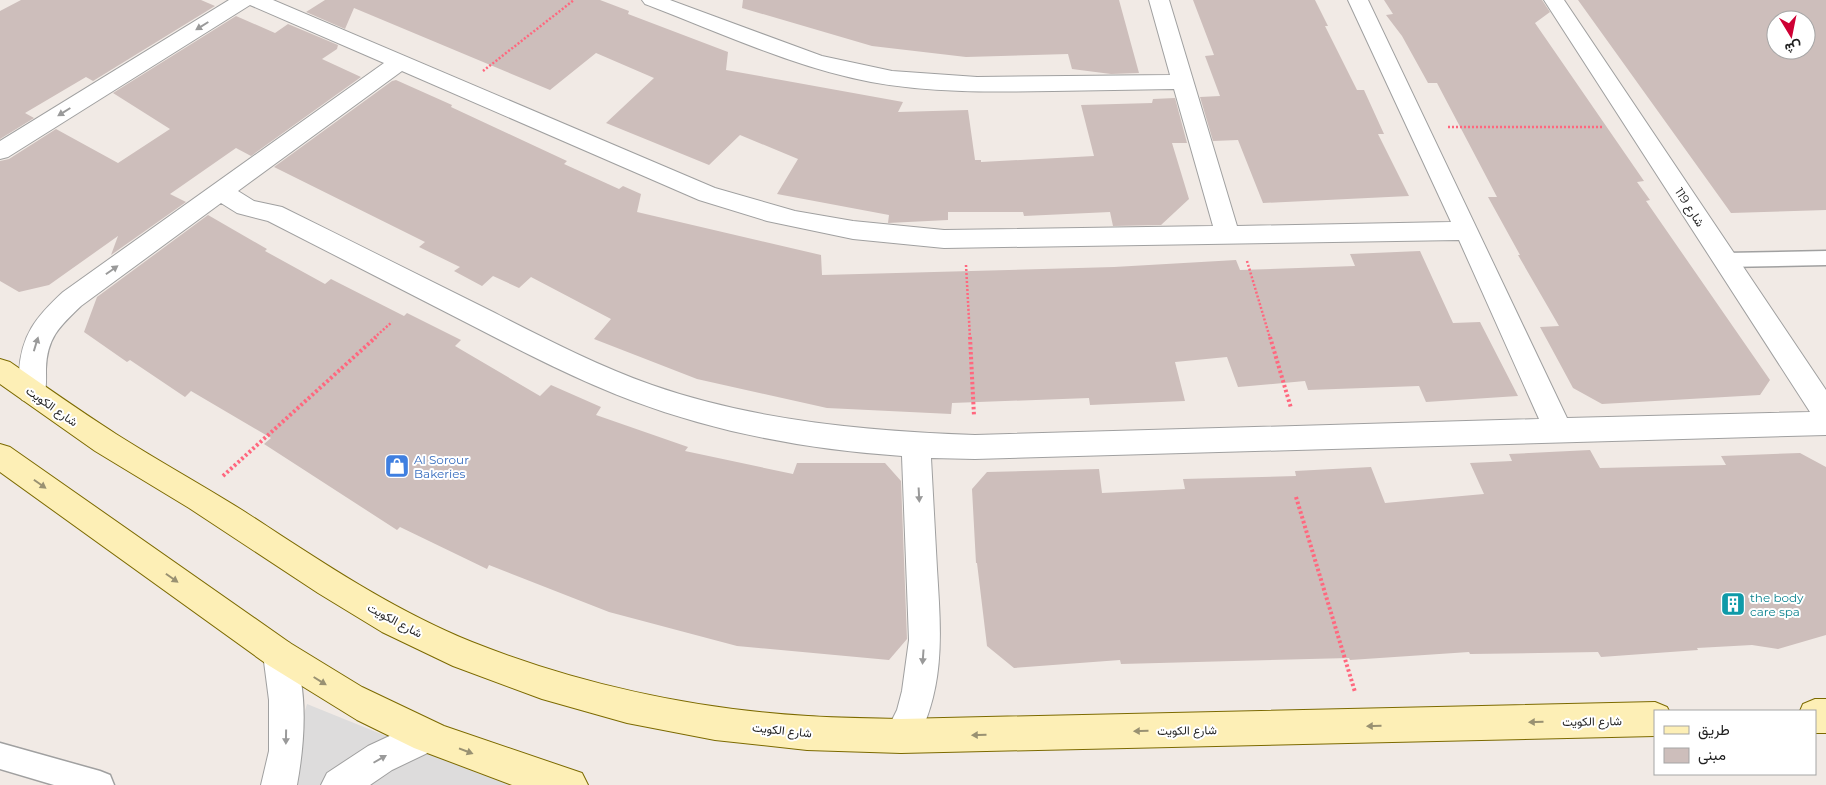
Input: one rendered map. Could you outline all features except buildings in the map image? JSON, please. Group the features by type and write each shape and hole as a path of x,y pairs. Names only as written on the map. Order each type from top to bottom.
{"main road":[{"name":"شارع الكويت","path":"0,370 104,442 199,499 329,583 393,621 465,655 542,683 627,706 715,723 807,733 901,736 1654,719"},
{"path":"0,392 59,427 104,442"},
{"path":"0,456 279,654 332,688 373,711 426,736 500,764 570,785"}],"street":[{"path":"0,151 243,0"},
{"path":"256,0 707,194 796,221 844,230 893,236 965,239 1467,231"},
{"path":"652,0 695,6 827,64 870,75 915,82 962,85 1182,82"},
{"path":"1159,0 1182,82 1234,235"},
{"path":"1358,0 1558,430"},
{"name":"شارع 119","path":"1554,0 1725,260 1822,402"},
{"path":"32,392 32,356 38,336 52,317 72,299 256,168 400,62"},
{"path":"256,168 255,180 258,192 273,213"},
{"path":"224,191 231,200 243,206 273,213 564,360 615,383 668,402 727,418 788,431 851,440 916,446 975,447 1826,423"},
{"path":"901,736 912,717 919,691 924,640 916,446"},
{"path":"279,654 286,700 286,750 279,785"},
{"path":"339,785 380,758 426,736"}],"lane":[{"path":"1725,260 1826,258"},
{"path":"0,756 100,785"}],"path":[{"path":"461,88 574,0"},
{"path":"1417,127 1637,127"},
{"path":"1234,235 1300,438"},
{"path":"965,239 975,447"},
{"path":"199,499 392,322"},
{"path":"1296,497 1366,726"}],"shaded area":[{"path":"307,704 480,774 529,785 282,785"}],"place":[{"name":"Al Sorour Bakeries","path":"397,466"},
{"name":"the body care spa","path":"1733,604"}]}
